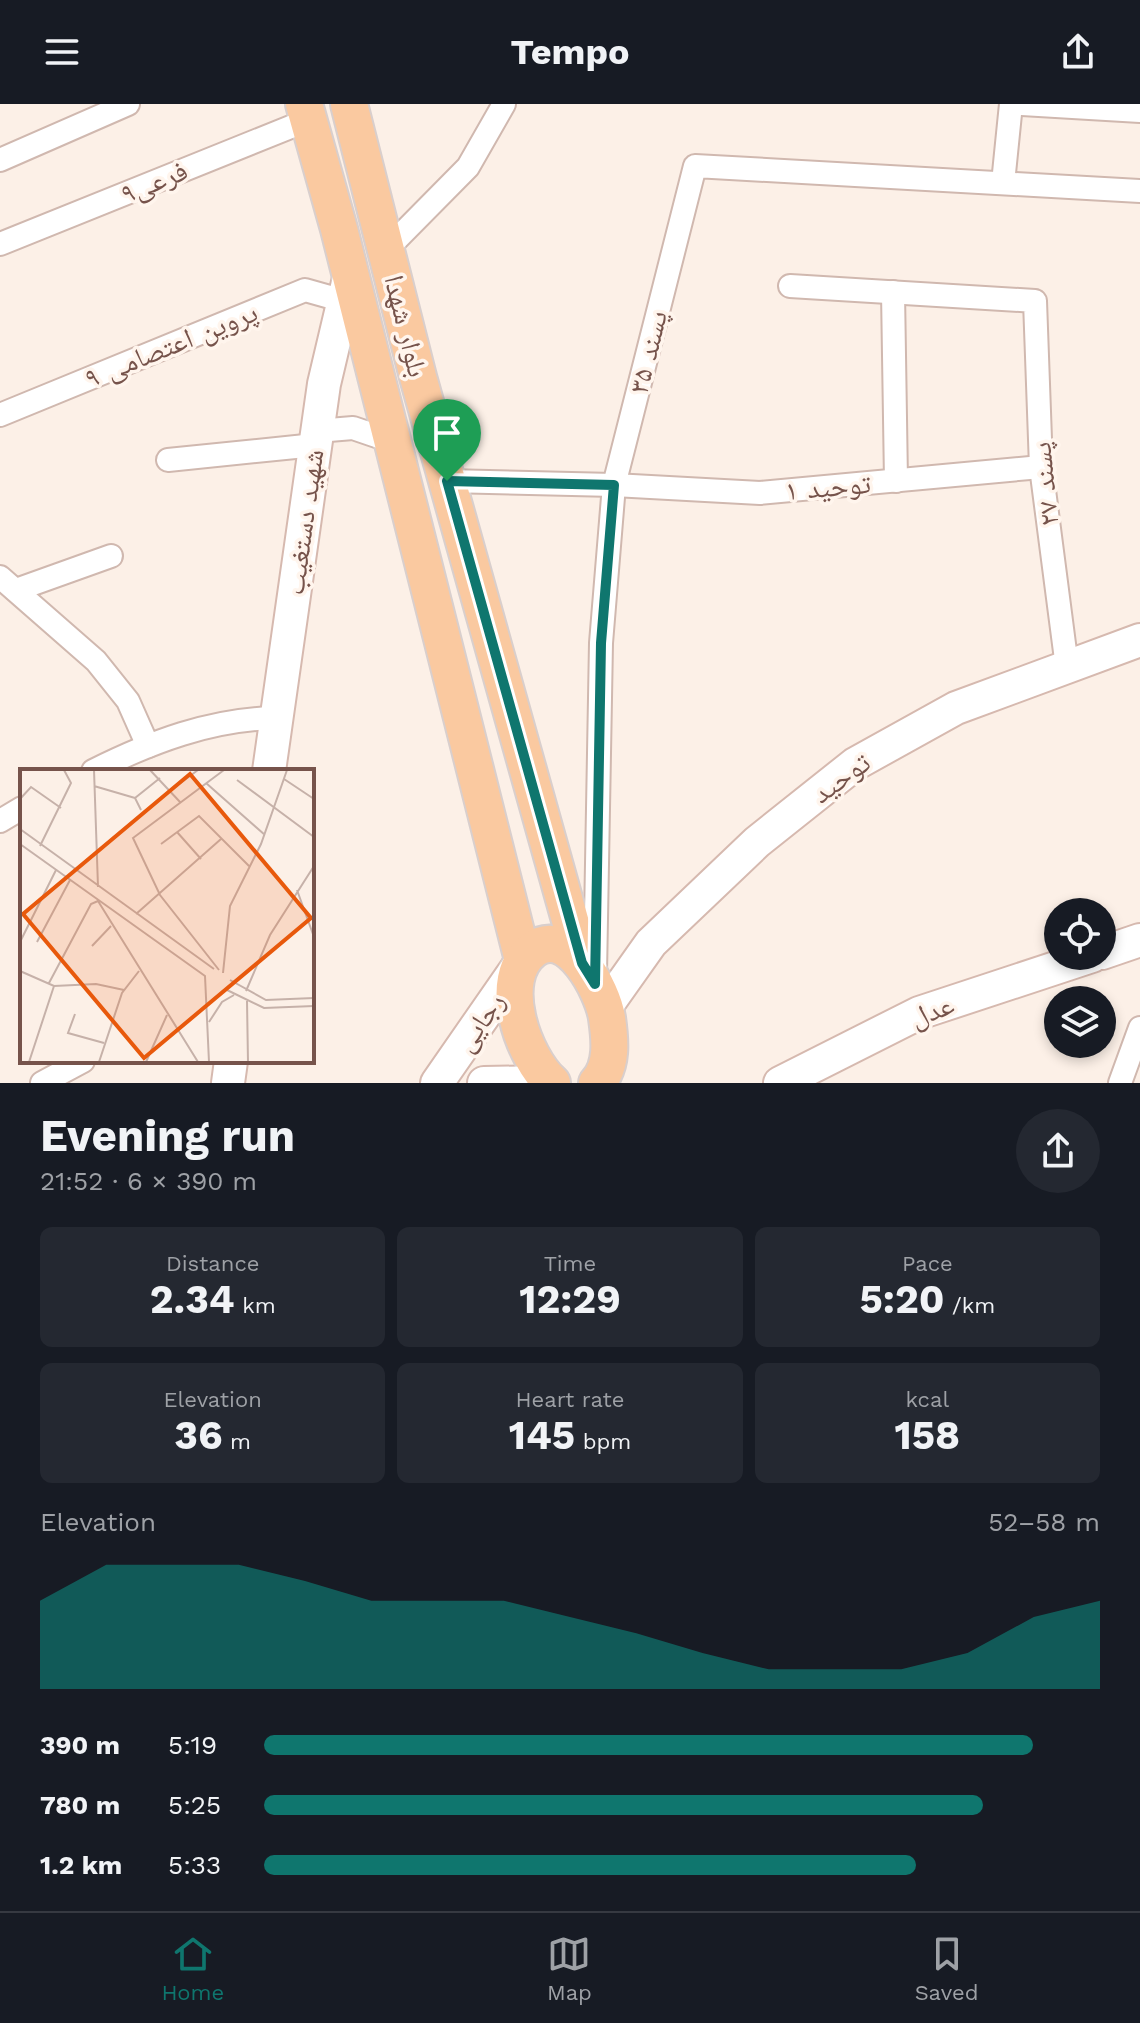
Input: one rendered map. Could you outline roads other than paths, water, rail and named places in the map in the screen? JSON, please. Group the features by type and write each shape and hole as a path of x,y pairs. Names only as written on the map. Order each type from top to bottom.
{"main road":[{"name":"بلوار شهدا","path":"349,104 447,481 594,985 605,1075"},
{"name":"بلوار شهدا","path":"306,112 347,288 391,441 523,960"},
{"path":"551,1082 529,1056 520,1031 515,1005 517,980 523,960 535,948 550,944 566,949 594,985"}],"street":[{"path":"0,160 128,104"},
{"path":"387,249 468,167 504,104"},
{"path":"1003,183 1011,104"},
{"path":"1022,104 1140,111"},
{"name":"فرعی۹","path":"0,244 306,112"},
{"name":"پسند ۳۵","path":"594,985 601,643 614,485 695,166 1140,191"},
{"path":"790,286 893,292 896,481"},
{"name":"پروین اعتصامی ۹","path":"0,415 305,290 347,288"},
{"name":"شهید دستغیب","path":"269,769 324,384 347,288"},
{"name":"پسند ۲۷","path":"893,292 1035,301 1041,467 1067,667"},
{"path":"168,460 316,438 353,428 391,441"},
{"name":"توحید ۱","path":"447,481 614,485 760,493 1041,467"},
{"path":"8,584 111,556"},
{"path":"8,584 96,661 128,701 148,746"},
{"name":"توحید","path":"594,985 651,943 757,842 855,764 956,708 1140,640"},
{"path":"97,769 148,746 240,719 276,718"},
{"path":"0,821 20,809"},
{"path":"1116,948 1140,940"},
{"name":"رجایی","path":"437,1083 523,960"},
{"name":"عدل","path":"780,1083 919,1013 1050,970"},
{"path":"1120,1083 1140,1028"},
{"path":"42,1083 79,1063"},
{"path":"228,1083 231,1063"},
{"path":"484,1083 551,1082"}]}
